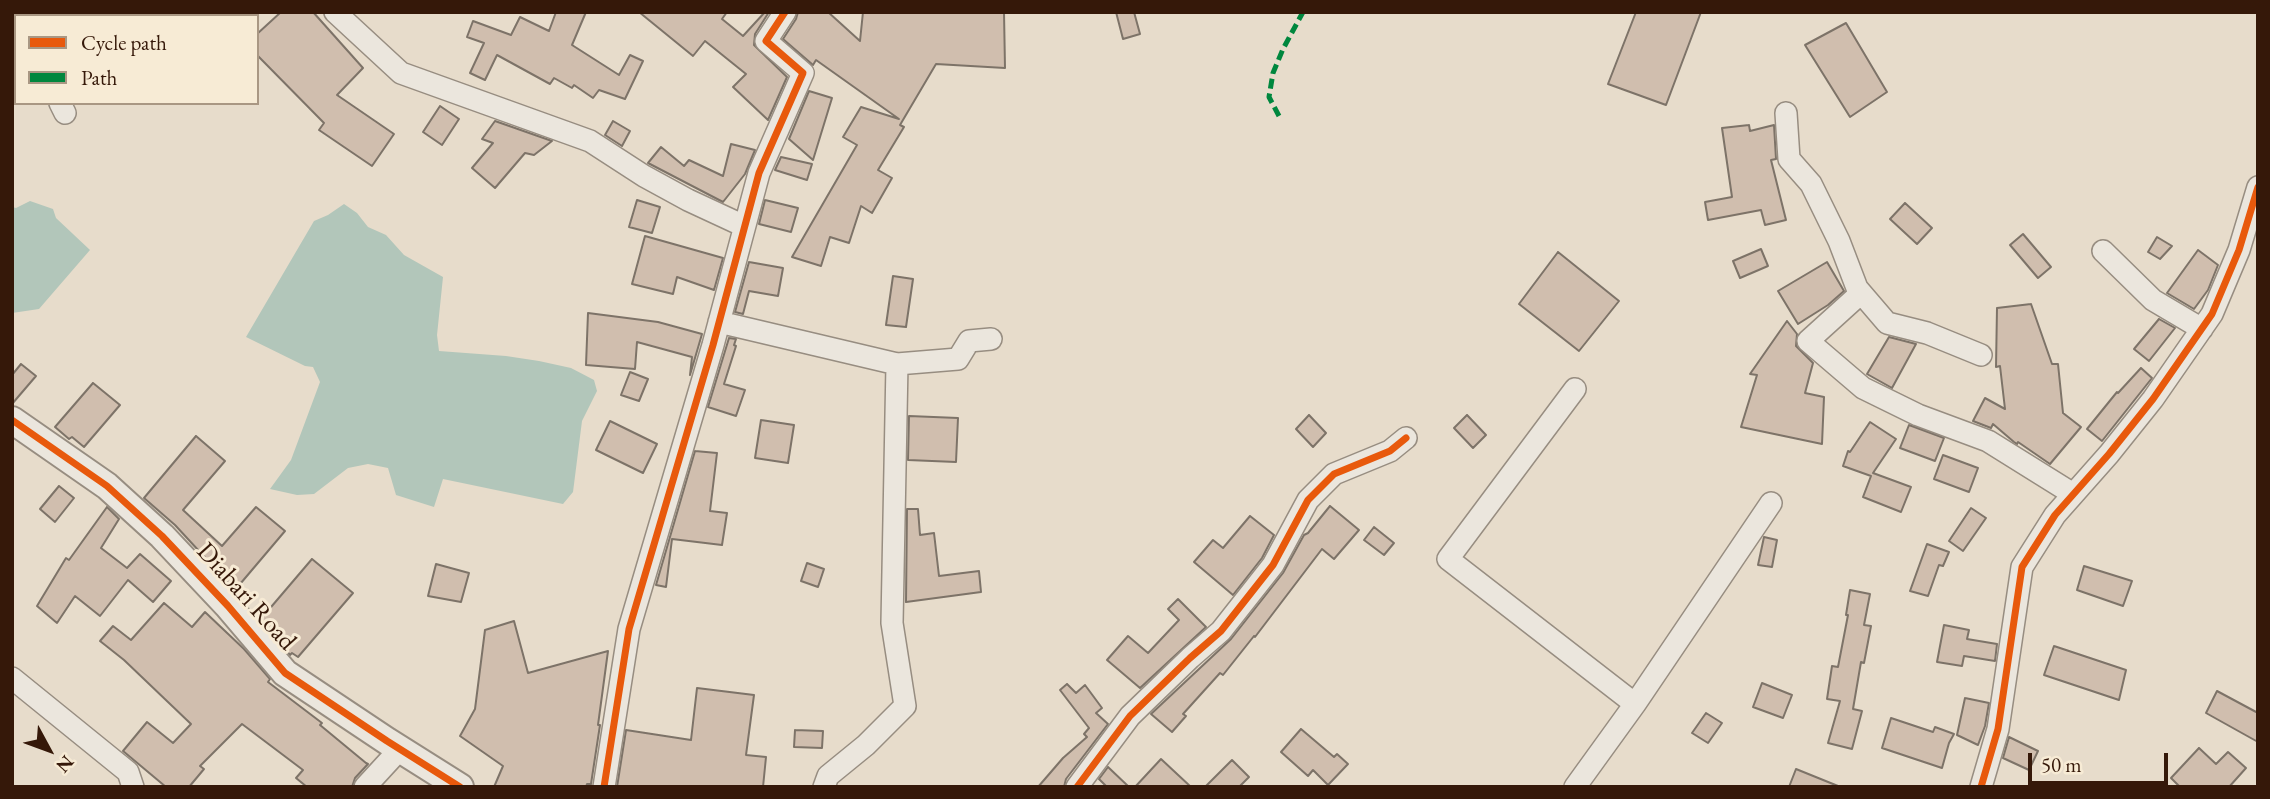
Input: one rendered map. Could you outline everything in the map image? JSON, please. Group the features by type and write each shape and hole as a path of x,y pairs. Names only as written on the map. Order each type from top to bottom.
{"street":[{"path":"335,12 401,73 590,141 643,176 744,226"},
{"path":"604,787 629,629 719,322 759,173 803,74 766,41 785,12"},
{"path":"1786,113 1789,159 1811,184 1861,293 1887,323 1927,333 1981,355"},
{"path":"1981,787 1998,729 2022,567 2054,515 2109,454 2153,399 2212,314 2239,250 2258,187"},
{"path":"2103,251 2153,299 2202,329"},
{"path":"1861,293 1808,341 1863,388 1918,415 1988,441 2073,495"},
{"path":"719,322 897,364 958,359 969,341 991,339"},
{"path":"824,787 828,776 866,745 905,706 892,623 897,364"},
{"path":"1575,389 1448,559 1635,704"},
{"name":"Diabari Road","path":"12,419 107,486 162,536 228,606 285,673 460,787"},
{"path":"1077,787 1130,716 1221,631 1273,565 1308,500 1334,474 1390,451 1406,438"},
{"path":"1575,787 1635,704 1771,503"},
{"path":"12,678 128,772 133,787"},
{"path":"365,787 400,749"}],"shaded area":[{"path":"30,201 53,209 56,218 90,250 39,309 12,313 12,207 16,208"},
{"path":"344,204 357,213 368,227 386,235 404,255 443,277 437,335 439,351 539,361 571,368 594,380 597,391 582,421 573,492 563,504 443,479 434,507 396,495 388,468 368,464 348,468 314,494 297,495 270,489 291,460 320,382 313,367 305,366 246,337 314,221"}],"building":[{"path":"281,12 313,12 363,68 337,95 394,134 372,166 319,130 324,123 259,57 259,32"},
{"path":"556,12 586,12 572,45 619,75 630,55 643,61 625,99 599,90 593,98 574,85 572,88 554,78 550,84 497,55 485,80 470,73 484,43 467,37 473,21 511,35 520,17 549,31"},
{"path":"639,12 727,12 722,19 743,36 765,12 769,12 755,34 754,45 787,77 768,120 733,87 746,74 705,41 693,56"},
{"path":"798,12 828,12 860,41 863,12 1004,12 1005,68 936,64 900,125 904,127 878,170 892,178 872,213 861,206 849,243 830,237 821,266 792,257 857,145 843,137 861,107 899,119 816,60 813,65 783,39"},
{"path":"1116,12 1134,12 1140,34 1123,39"},
{"path":"1636,12 1701,12 1666,105 1608,84"},
{"path":"1846,23 1887,92 1850,117 1805,45"},
{"path":"809,91 832,98 813,160 789,139"},
{"path":"440,106 459,119 442,145 423,132"},
{"path":"495,121 552,141 534,155 525,153 495,188 472,168 493,143 482,139"},
{"path":"613,121 630,131 622,146 605,135"},
{"path":"1749,125 1750,131 1774,125 1776,159 1771,160 1786,220 1765,225 1761,210 1708,220 1705,202 1732,197 1722,128"},
{"path":"731,144 755,150 745,174 723,202 648,163 661,147 684,166 689,160 723,176"},
{"path":"781,157 812,164 807,180 775,170"},
{"path":"637,200 660,207 652,233 629,227"},
{"path":"765,200 798,208 791,232 759,224"},
{"path":"1905,203 1932,228 1917,244 1890,219"},
{"path":"2023,234 2051,267 2038,278 2010,245"},
{"path":"645,236 723,258 714,290 677,277 673,294 632,284"},
{"path":"2157,237 2172,246 2160,259 2148,252"},
{"path":"1761,249 1768,266 1740,278 1733,261"},
{"path":"2198,250 2218,265 2208,290 2194,309 2167,293"},
{"path":"1558,252 1619,301 1579,351 1519,304"},
{"path":"749,262 783,268 778,296 749,291 743,314 735,312"},
{"path":"1827,262 1844,291 1798,324 1778,291"},
{"path":"893,276 913,279 906,327 886,325"},
{"path":"2031,304 2052,364 2058,364 2063,413 2081,427 2050,464 2014,442 1993,424 1991,428 1973,421 1985,398 2005,409 2000,366 1996,367 1997,308"},
{"path":"588,313 658,322 702,334 690,375 692,357 637,342 635,369 586,365"},
{"path":"2159,319 2175,328 2149,361 2134,349"},
{"path":"1787,321 1797,334 1796,346 1813,363 1805,393 1824,397 1822,444 1741,427 1757,375 1750,374"},
{"path":"1889,337 1916,344 1892,388 1867,374"},
{"path":"729,338 736,339 736,346 724,384 745,390 736,416 708,407"},
{"path":"21,364 36,376 12,404 12,375"},
{"path":"2141,368 2152,378 2102,441 2087,429"},
{"path":"630,372 648,379 639,401 621,395"},
{"path":"93,383 120,405 84,447 55,427"},
{"path":"1309,415 1326,433 1313,447 1296,429"},
{"path":"1467,415 1486,435 1473,448 1454,428"},
{"path":"909,416 958,418 956,462 908,460"},
{"path":"761,420 794,425 788,463 755,458"},
{"path":"610,421 657,444 643,473 596,450"},
{"path":"1870,422 1896,439 1873,473 1911,487 1901,512 1863,497 1871,476 1843,466 1848,451 1850,452"},
{"path":"1909,425 1944,438 1935,461 1900,448"},
{"path":"196,436 225,461 183,510 222,546 256,507 285,531 235,590 175,525 144,498"},
{"path":"695,451 717,453 710,511 727,513 722,545 672,539 666,587 656,585"},
{"path":"1943,455 1978,468 1969,492 1934,479"},
{"path":"59,486 74,498 55,522 40,509"},
{"path":"1330,506 1359,530 1334,559 1322,549 1255,637 1223,675 1220,673 1183,714 1186,716 1172,732 1151,714 1231,639 1283,573 1304,535"},
{"path":"107,507 119,519 101,548 127,568 140,554 171,581 153,602 128,580 100,616 75,596 57,623 37,606 66,558 69,560"},
{"path":"1971,508 1986,518 1963,551 1949,541"},
{"path":"907,509 918,509 920,535 934,533 939,576 979,571 981,592 906,602"},
{"path":"1250,516 1274,535 1262,558 1233,595 1194,562 1213,540 1223,548"},
{"path":"1374,527 1394,543 1384,555 1364,540"},
{"path":"1764,537 1777,540 1772,567 1758,565"},
{"path":"1927,544 1949,552 1943,566 1939,565 1928,596 1910,591"},
{"path":"312,559 353,593 298,657 292,653 290,655 260,620"},
{"path":"807,563 824,569 818,587 801,581"},
{"path":"436,564 469,573 461,602 428,596"},
{"path":"2084,566 2132,581 2123,606 2077,590"},
{"path":"1850,590 1870,594 1864,625 1871,626 1864,663 1861,662 1853,709 1862,711 1852,749 1828,743 1840,701 1827,699 1832,666 1838,667"},
{"path":"1178,599 1206,627 1140,688 1107,660 1128,636 1148,653 1179,620 1168,609"},
{"path":"164,603 192,627 205,612 244,649 270,679 268,682 322,723 320,725 368,764 355,778 352,787 307,787 296,778 303,770 242,724 200,766 204,769 189,787 166,787 123,751 147,722 173,743 191,724 124,660 100,641 113,626 131,640"},
{"path":"514,621 528,673 608,651 591,784 586,787 494,787 503,766 460,736 475,709 485,630"},
{"path":"1944,625 1969,630 1967,639 1997,644 1995,661 1964,656 1962,666 1937,662"},
{"path":"2054,646 2126,670 2119,700 2044,675"},
{"path":"1762,683 1792,695 1783,718 1753,707"},
{"path":"1067,684 1076,693 1085,685 1102,708 1096,713 1108,724 1066,779 1064,787 1038,787 1063,758 1087,737 1084,734 1089,728 1060,690"},
{"path":"697,688 754,695 746,755 766,757 763,787 617,787 626,730 691,740"},
{"path":"2217,691 2258,713 2258,742 2206,713"},
{"path":"1965,698 1989,703 1978,745 1957,735"},
{"path":"1706,713 1722,723 1708,743 1692,733"},
{"path":"1891,718 1933,732 1935,727 1954,734 1942,768 1882,748"},
{"path":"1301,729 1334,757 1337,754 1348,764 1328,785 1313,770 1308,776 1281,752"},
{"path":"795,730 823,731 822,748 794,747"},
{"path":"2009,737 2038,751 2029,770 2003,758"},
{"path":"2199,748 2216,764 2228,752 2246,768 2229,787 2180,787 2171,778"},
{"path":"1161,759 1191,787 1135,787"},
{"path":"1232,760 1249,777 1239,787 1205,787"},
{"path":"1108,767 1129,787 1107,787 1099,779"},
{"path":"1796,769 1838,786 1838,787 1789,787"}],"marked path":[{"path":"1279,116 1269,97 1273,73 1303,12"}],"cycle path":[{"path":"604,787 629,629 713,345 759,173 803,73 766,41 785,12"},
{"path":"1981,787 1998,729 2022,567 2055,515 2153,399 2212,314 2239,250 2258,187"},
{"path":"12,420 107,486 162,536 228,606 285,673 460,787"},
{"path":"1077,787 1130,716 1221,631 1273,565 1308,500 1334,474 1390,451 1406,438"}]}
